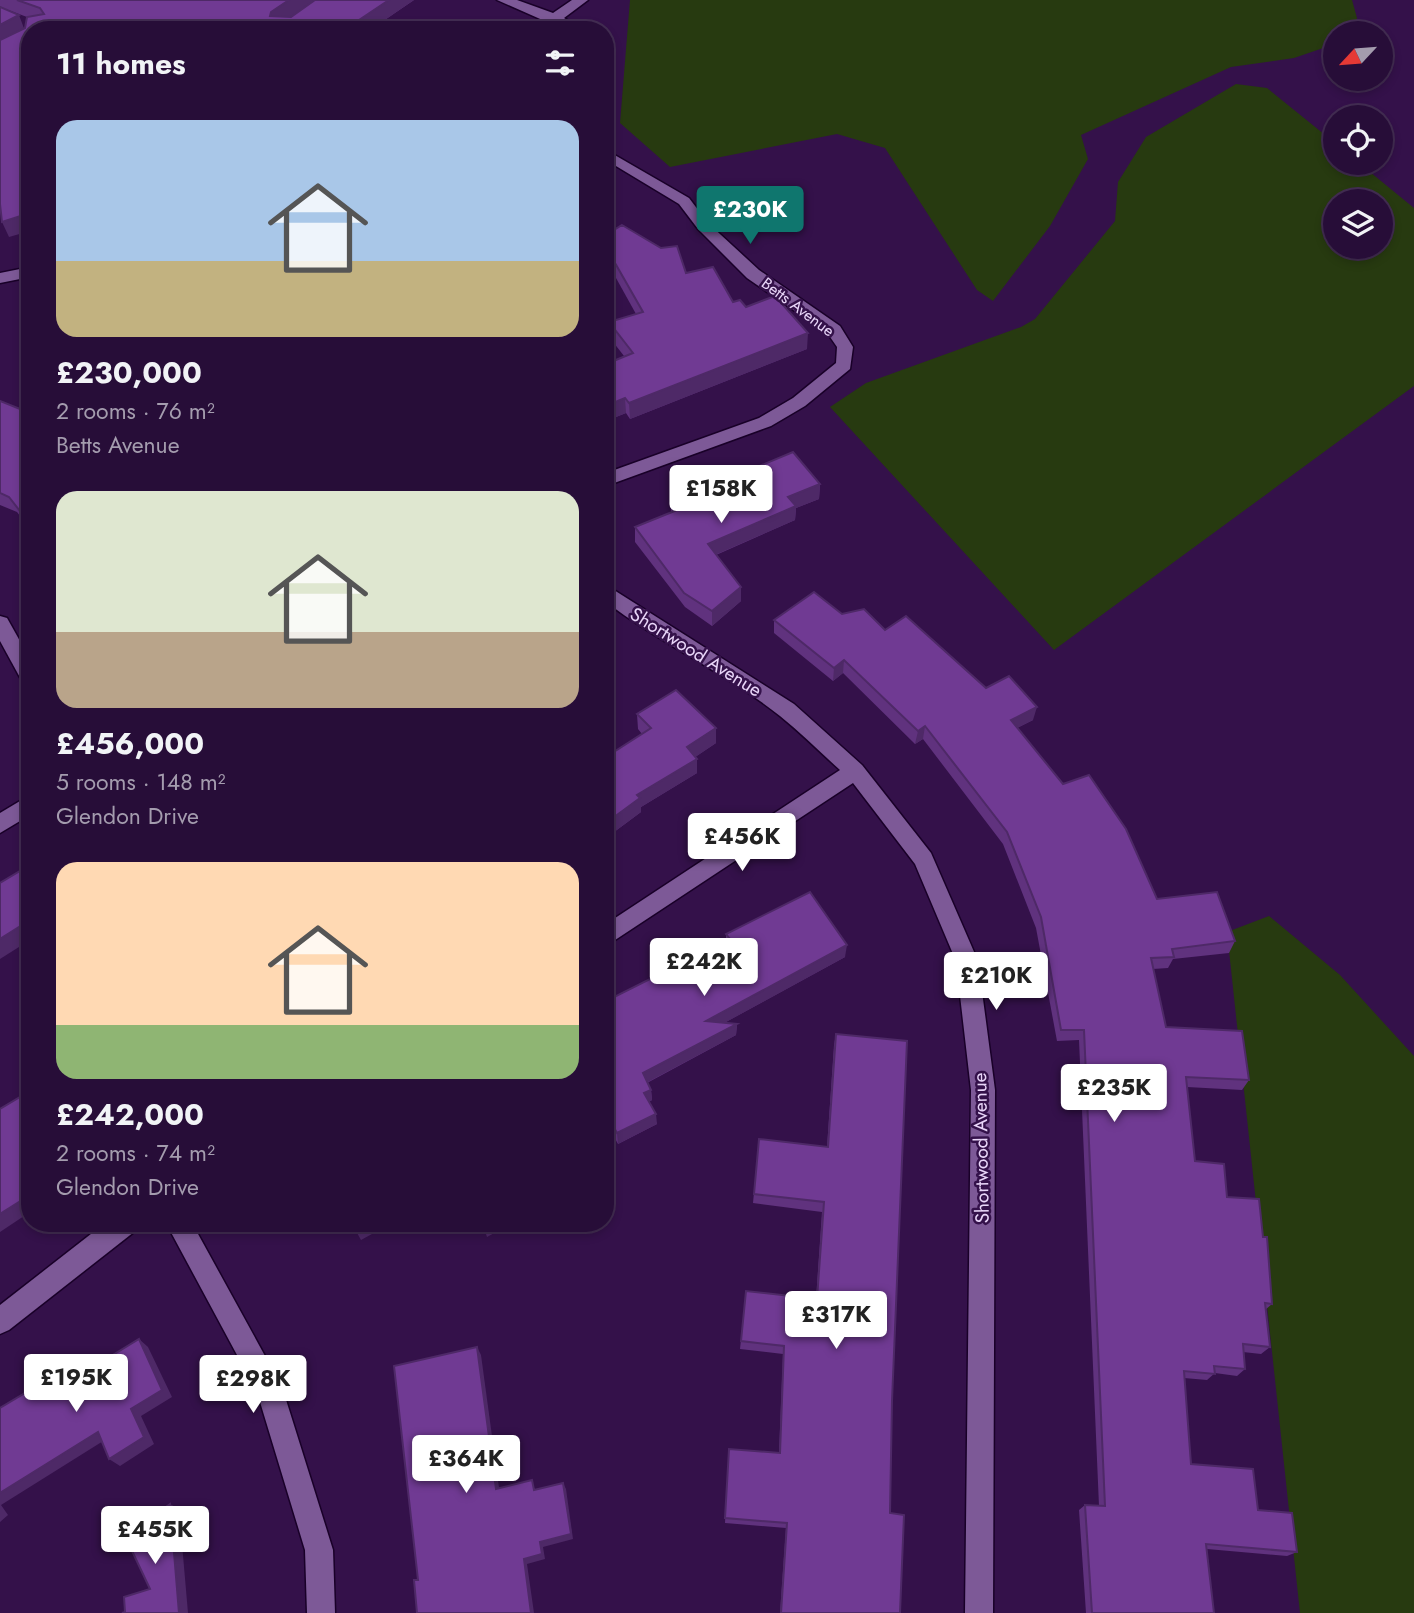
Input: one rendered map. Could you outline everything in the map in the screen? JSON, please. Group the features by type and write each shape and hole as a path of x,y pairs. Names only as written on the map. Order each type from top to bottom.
{"street":[{"path":"504,0 560,21"},
{"path":"554,18 581,0"},
{"name":"Betts Avenue","path":"614,159 684,201 703,226 754,274 834,330 845,347 844,365 799,402 765,422 614,477"},
{"path":"0,278 21,274"},
{"name":"Shortwood Avenue","path":"614,598 639,617 787,710 855,771 923,859 967,961 983,1090 979,1613"},
{"path":"0,623 21,662"},
{"path":"614,931 855,771"},
{"path":"0,824 21,810"},
{"path":"0,1321 113,1232"},
{"path":"183,1232 269,1387 319,1550 321,1613"}],"green space":[{"path":"630,0 1352,0 1357,18 1356,21 1323,21 1323,48 1294,58 1231,67 1081,135 1088,159 1050,226 993,301 977,290 885,148 837,134 670,167 620,123"},
{"path":"1236,84 1267,88 1323,133 1323,175 1374,175 1391,189 1323,189 1323,259 1393,259 1393,191 1414,208 1414,386 1054,650 830,407 866,383 1021,327 1035,319 1115,221 1118,182 1146,137"},
{"path":"1269,916 1340,975 1414,1056 1414,1613 1300,1613 1227,932"}],"building":[{"path":"17,0 289,0 271,12 270,16 291,17 315,0 389,0 358,21 26,21 27,17 44,14 40,8"},
{"path":"0,7 19,15 0,25"},
{"path":"21,30 21,216 2,222 0,204 0,40"},
{"path":"622,225 661,248 677,246 686,273 713,267 733,302 740,300 746,307 775,296 808,333 629,403 625,398 614,403 614,361 633,353 614,328 614,321 643,312 614,262 614,230"},
{"path":"0,401 21,409 21,512 9,497 0,493"},
{"path":"793,452 820,484 788,497 796,506 708,544 741,587 712,611 684,593 635,527 677,510 671,503"},
{"path":"814,592 842,614 864,609 885,630 906,616 986,688 1009,676 1037,707 1011,720 1063,784 1089,775 1126,829 1157,899 1217,892 1235,941 1172,949 1174,957 1151,958 1166,1027 1242,1031 1249,1080 1186,1077 1195,1161 1224,1164 1227,1197 1259,1199 1263,1237 1267,1237 1272,1304 1265,1303 1270,1347 1243,1344 1245,1369 1214,1366 1215,1374 1184,1371 1191,1464 1253,1469 1258,1510 1292,1513 1297,1552 1206,1544 1214,1613 1092,1613 1085,1505 1105,1506 1084,1030 1061,1030 1041,917 1007,832 925,726 918,731 844,660 834,668 774,620"},
{"path":"676,690 716,728 687,747 697,759 637,795 640,798 614,817 614,752 651,728 637,714"},
{"path":"21,870 21,926 0,939 0,883"},
{"path":"810,892 847,945 706,1021 737,1024 643,1073 651,1090 644,1093 656,1114 617,1133 614,1128 614,997 730,939 726,934"},
{"path":"836,1034 907,1041 890,1513 904,1515 900,1613 781,1613 787,1523 725,1518 729,1449 780,1453 784,1346 741,1341 746,1291 817,1299 824,1202 754,1194 759,1139 828,1147"},
{"path":"21,1096 21,1201 0,1214 0,1109"},
{"path":"139,1339 162,1390 131,1409 144,1437 109,1459 98,1432 0,1493 0,1408 62,1371 67,1383"},
{"path":"477,1347 496,1489 532,1480 534,1490 563,1483 571,1534 540,1542 542,1554 524,1559 531,1613 417,1613 414,1580 418,1580 394,1366"},
{"path":"170,1504 179,1613 122,1613 125,1612 124,1597 150,1589 125,1536"}]}
